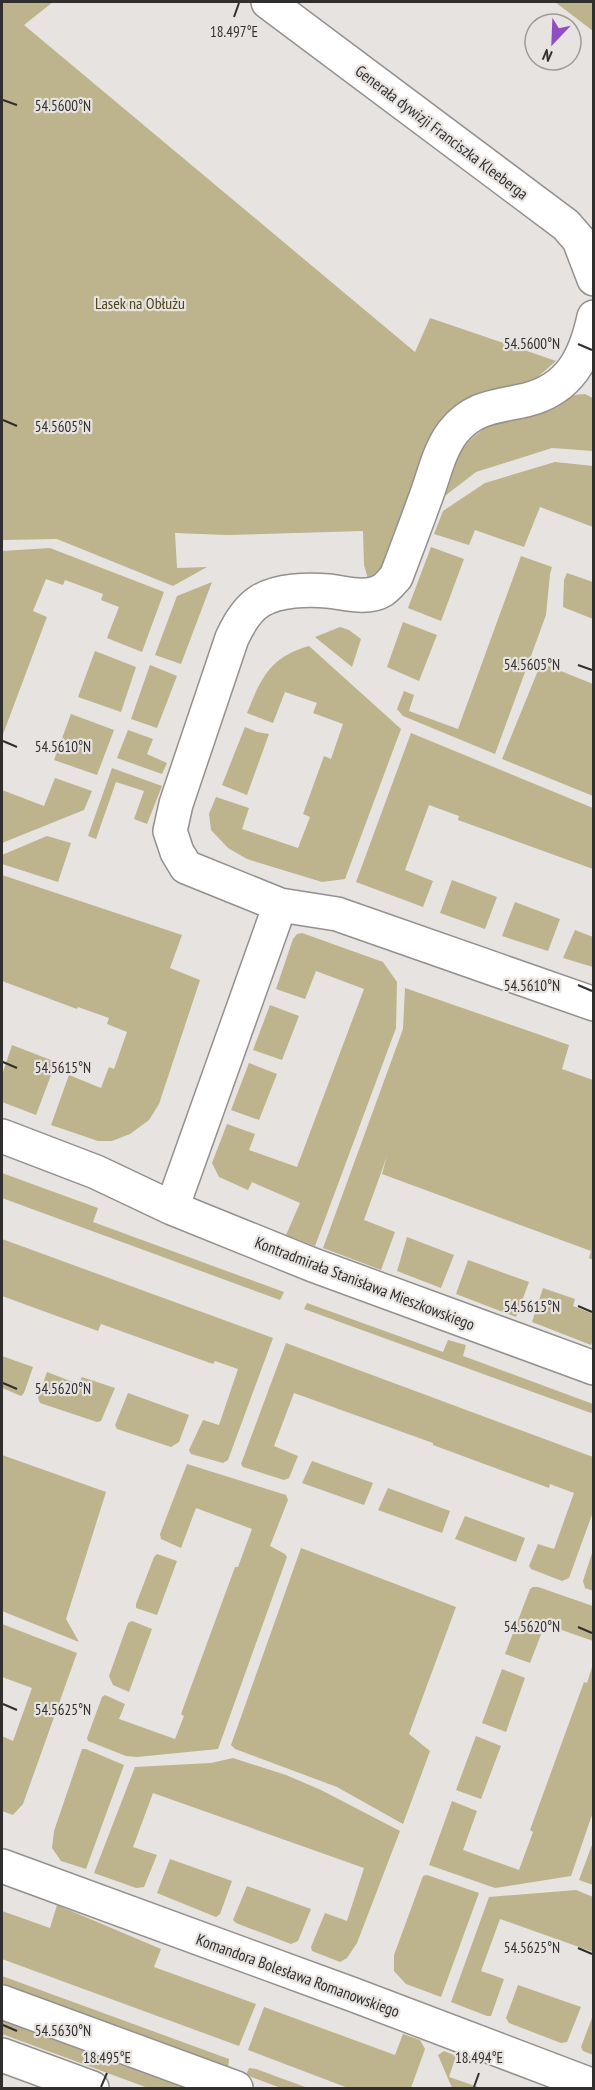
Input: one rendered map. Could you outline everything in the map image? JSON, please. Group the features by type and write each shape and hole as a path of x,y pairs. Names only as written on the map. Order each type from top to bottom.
{"street":[{"name":"Generała dywizji Franciszka Kleeberga","path":"268,2 566,225 579,240 594,279"},
{"path":"594,317 586,346 576,367 559,385 529,399 489,407 469,416 453,433 441,453 396,577 384,589 372,594 350,595 327,591 278,594 259,602 240,621 232,638 176,804 170,831 177,852 186,867 280,905 337,914 594,1004"},
{"path":"172,1208 280,905"},
{"name":"Kontradmirała Stanisława Mieszkowskiego","path":"2,1136 96,1172 172,1208 313,1265 594,1368"},
{"name":"Komandora Bolesława Romanowskiego","path":"2,1866 376,2003 594,2086"},
{"path":"2,2002 236,2088"},
{"path":"2,2055 92,2088"}],"green space":[{"name":"Lasek na Obłużu","path":"2,2 53,2 24,25 415,352 430,318 556,361 531,383 491,391 376,577 368,579 364,565 363,531 227,535 175,533 177,568 207,567 173,586 57,539 2,540"},
{"path":"555,2 593,2 593,31 583,23 583,12 568,12"},
{"path":"585,394 593,398 593,451 552,448 476,472 437,502 451,464 469,441 487,426 574,395"},
{"path":"555,462 593,466 593,527 540,507 524,547 475,530 469,545 434,534 443,511 485,483"},
{"path":"431,547 464,559 441,621 408,608"},
{"path":"50,548 164,592 142,652 107,638 119,607 101,600 103,594 65,580 63,585 46,579 33,611 47,617 2,737 2,551"},
{"path":"521,556 552,567 546,615 495,754 403,716 397,709 404,691 414,695 409,711 458,729"},
{"path":"567,573 593,582 593,619 563,607 564,580"},
{"path":"212,582 181,664 155,655 177,596"},
{"path":"403,622 437,635 419,681 387,667"},
{"path":"340,627 349,630 361,639 352,667 315,637"},
{"path":"309,646 401,729 345,879 322,882 247,859 228,848 211,830 209,814 216,797 249,808 242,829 298,848 310,817 303,814 324,756 331,759 343,724 313,713 317,703 285,692 273,723 247,713 262,679 269,670 285,656"},
{"path":"95,651 136,667 121,712 78,697"},
{"path":"541,663 593,684 593,796 502,759"},
{"path":"150,665 177,676 157,728 131,719"},
{"path":"71,714 114,730 97,775 54,760"},
{"path":"245,727 269,734 247,795 222,785"},
{"path":"128,730 153,739 147,754 167,763 162,774 117,758"},
{"path":"411,733 593,808 593,869 458,820 459,816 429,805 405,870 433,881 423,907 356,882"},
{"path":"112,768 162,786 147,824 134,819 144,791 116,782 96,839 88,836"},
{"path":"55,778 92,791 84,810 2,843 2,790 44,806"},
{"path":"47,836 71,843 58,882 2,864 2,855"},
{"path":"2,875 182,935 170,968 200,980 159,1104 149,1120 130,1134 112,1141 98,1141 51,1125 69,1075 101,1088 109,1067 114,1069 127,1032 107,1024 109,1018 78,1007 77,1009 2,981"},
{"path":"452,880 497,897 485,929 440,913"},
{"path":"515,902 560,919 548,951 502,936"},
{"path":"575,930 593,937 593,967 563,958"},
{"path":"302,933 383,962 397,982 396,1028 315,1246 286,1235 300,1203 252,1182 248,1190 219,1177 212,1163 227,1124 255,1134 249,1150 297,1167 364,989 316,971 305,999 276,989 293,939 297,934"},
{"path":"405,988 569,1045 562,1069 593,1080 593,1260 589,1258 591,1251 382,1174 387,1156 364,1220 395,1232 381,1270 323,1248 403,1029"},
{"path":"270,1005 299,1016 282,1060 253,1050"},
{"path":"12,1045 56,1062 36,1115 2,1102 2,1075"},
{"path":"249,1063 277,1074 259,1120 231,1110"},
{"path":"2,1173 98,1208 93,1222 284,1292 280,1300 2,1198"},
{"path":"407,1237 454,1255 441,1288 397,1271"},
{"path":"2,1239 273,1338 228,1460 223,1463 191,1454 189,1450 203,1420 219,1425 238,1369 215,1361 213,1364 101,1324 98,1331 2,1296"},
{"path":"468,1260 529,1282 516,1317 456,1294"},
{"path":"543,1288 575,1299 573,1306 593,1314 591,1345 532,1322"},
{"path":"307,1303 443,1352 448,1340 466,1345 463,1356 593,1404 593,1412 304,1309"},
{"path":"286,1343 593,1457 593,1512 569,1578 562,1581 531,1569 529,1566 538,1544 554,1549 574,1493 550,1484 549,1488 294,1393 274,1446 298,1456 289,1478 284,1480 243,1467 241,1464"},
{"path":"2,1356 33,1367 21,1396 2,1388"},
{"path":"47,1372 78,1384 82,1377 115,1388 101,1421 97,1422 40,1403 38,1398"},
{"path":"128,1393 189,1415 179,1442 171,1447 117,1429 115,1425"},
{"path":"2,1455 106,1492 66,1619 79,1642 2,1611"},
{"path":"312,1461 373,1483 364,1505 302,1483"},
{"path":"187,1464 286,1495 288,1500 270,1546 287,1557 218,1749 137,1757 126,1756 88,1741 87,1738 102,1697 105,1695 125,1704 119,1719 175,1739 184,1716 181,1714 235,1567 238,1567 252,1529 196,1508 181,1548 161,1539 160,1534"},
{"path":"388,1488 450,1511 442,1533 378,1510"},
{"path":"465,1516 525,1538 516,1562 455,1539"},
{"path":"301,1548 456,1607 409,1734 430,1751 403,1824 337,1787 235,1749 231,1745"},
{"path":"593,1550 593,1591 585,1588 583,1581"},
{"path":"157,1554 177,1561 157,1615 136,1608 136,1604"},
{"path":"533,1587 593,1606 593,1641 545,1624 530,1663 505,1654 530,1589"},
{"path":"132,1621 152,1629 129,1692 113,1685 109,1676 128,1623"},
{"path":"2,1624 77,1653 23,1804 13,1815 2,1811 2,1736 13,1741 32,1688 2,1677"},
{"path":"593,1664 593,1812 571,1876 495,1888 429,1865 452,1801 477,1811 463,1850 519,1870 533,1832 530,1830 584,1682 587,1683"},
{"path":"502,1669 525,1678 506,1732 482,1723"},
{"path":"476,1736 501,1746 481,1799 456,1790"},
{"path":"82,1749 124,1765 86,1869 61,1861 52,1848 54,1831"},
{"path":"233,1758 286,1775 321,1790 400,1831 357,1943 347,1958 340,1962 312,1951 311,1947 325,1913 347,1921 364,1868 153,1793 133,1847 157,1855 144,1887 136,1888 94,1873 135,1767 211,1763"},
{"path":"593,1842 594,1885 579,1880"},
{"path":"170,1859 232,1881 220,1914 216,1917 157,1893"},
{"path":"427,1875 479,1893 441,1997 406,1984 394,1971 394,1955 423,1876"},
{"path":"247,1886 311,1909 298,1941 291,1944 233,1920"},
{"path":"576,1890 593,1897 593,1952 500,1919 481,1971 504,1979 491,2016 451,2002 489,1897"},
{"path":"57,1905 161,1949 154,1967 256,2004 239,2046 2,1959 2,1911 50,1928"},
{"path":"2,1976 229,2059 228,2069 2,1986"},
{"path":"518,1985 581,2007 567,2042 561,2043 509,2023 506,2018"},
{"path":"264,2007 395,2055 403,2034 420,2040 425,2049 411,2088 348,2088 248,2050"},
{"path":"593,2015 593,2055 583,2051 581,2047"},
{"path":"2,2019 189,2088 148,2088 2,2034"},
{"path":"444,2051 456,2056 449,2077 481,2088 452,2088 438,2055"},
{"path":"249,2068 308,2088 281,2088 246,2075"}]}
